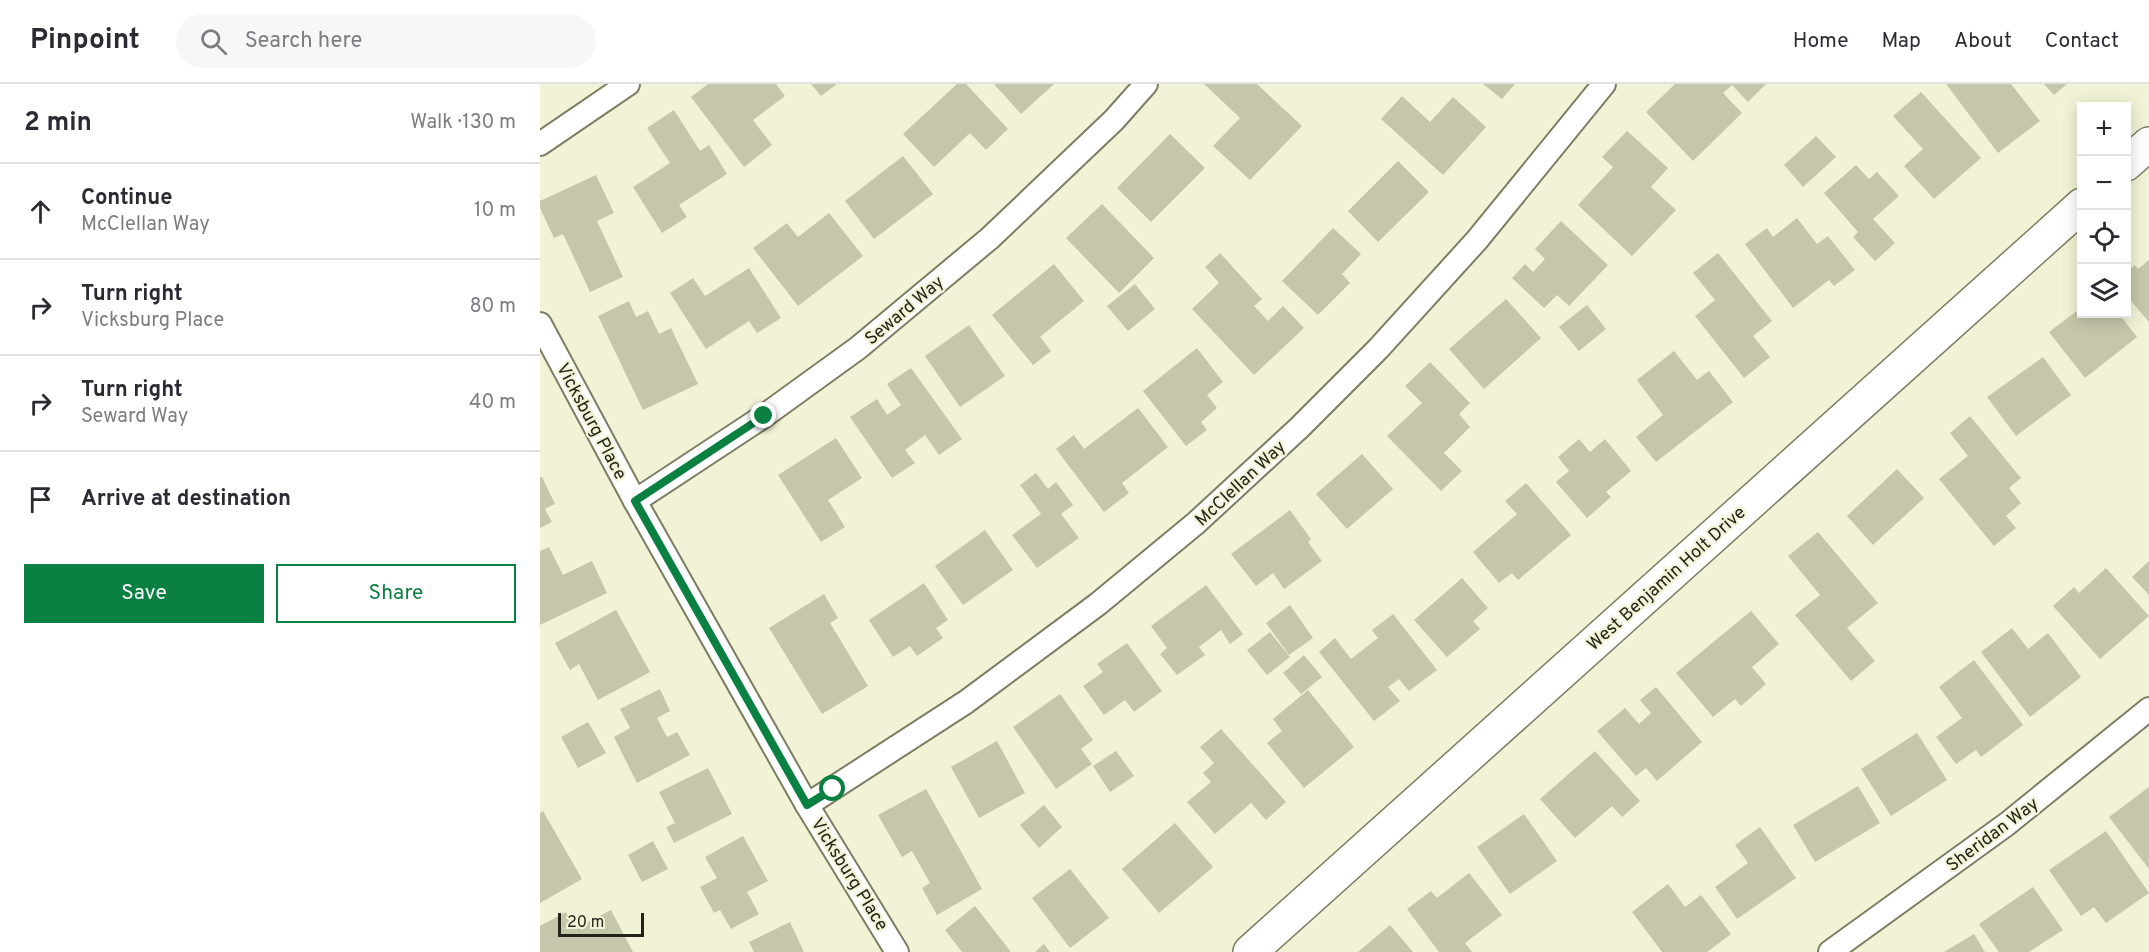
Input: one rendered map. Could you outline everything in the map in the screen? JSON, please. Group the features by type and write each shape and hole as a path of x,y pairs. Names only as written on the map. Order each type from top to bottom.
{"main road":[{"path":"2131,160 2149,144"},
{"name":"West Benjamin Holt Drive","path":"1250,952 2077,209"}],"street":[{"path":"540,144 628,84"},
{"name":"Seward Way","path":"635,501 764,416 867,341 990,238 1113,120 1146,84"},
{"name":"McClellan Way","path":"807,805 966,702 1098,604 1196,523 1299,428 1378,348 1477,240 1604,84"},
{"name":"Vicksburg Place","path":"540,324 635,501 807,805 897,952"},
{"name":"Sheridan Way","path":"1830,952 2007,824 2149,709"}],"building":[{"path":"708,84 776,84 785,96 753,120 772,145 744,167 691,97"},
{"path":"811,84 837,84 821,96"},
{"path":"957,84 966,84 1008,129 986,150 970,133 934,167 903,134"},
{"path":"994,84 1054,84 1021,114"},
{"path":"1204,84 1257,84 1302,126 1250,180 1213,146 1240,118"},
{"path":"1483,84 1515,84 1502,99"},
{"path":"1675,84 1766,84 1748,102 1732,85 1723,93 1742,113 1693,161 1646,112"},
{"path":"1946,84 2011,84 2040,121 1998,153"},
{"path":"2044,84 2067,84 2054,95"},
{"path":"1921,92 1981,158 1934,199 1904,166 1923,149 1893,116"},
{"path":"1402,96 1430,122 1453,97 1486,127 1443,175 1381,119"},
{"path":"674,110 700,151 709,145 727,174 679,205 687,217 662,233 633,187 670,163 647,128"},
{"path":"1627,131 1668,168 1651,187 1676,210 1632,256 1578,205 1613,167 1602,157"},
{"path":"1170,134 1205,168 1151,222 1117,188"},
{"path":"1816,136 1836,157 1803,187 1784,165"},
{"path":"903,156 933,194 874,239 845,201"},
{"path":"1398,161 1429,192 1378,242 1348,211"},
{"path":"1856,165 1869,179 1877,172 1899,196 1873,219 1895,243 1875,261 1853,237 1858,232 1824,193"},
{"path":"596,175 614,213 597,221 623,277 590,292 563,234 554,238 540,208 540,201"},
{"path":"1102,204 1154,258 1119,293 1066,238"},
{"path":"829,213 863,256 798,306 753,248 787,223 798,237"},
{"path":"1797,218 1817,244 1828,236 1855,270 1834,286 1829,280 1793,308 1745,244 1767,228 1773,237"},
{"path":"1561,221 1608,265 1569,306 1557,295 1544,308 1512,278 1525,264 1533,272 1545,259 1535,249"},
{"path":"1333,228 1361,254 1342,274 1350,283 1318,315 1282,281"},
{"path":"1220,253 1262,299 1254,306 1268,321 1283,306 1304,328 1254,375 1192,309 1219,283 1205,267"},
{"path":"1718,253 1772,321 1753,336 1770,357 1744,378 1695,316 1715,300 1693,273"},
{"path":"2149,260 2149,322 2131,301 2131,268 2135,265 2138,269"},
{"path":"1054,264 1084,301 1040,337 1051,351 1033,365 992,315"},
{"path":"749,268 781,318 757,333 749,321 706,349 670,293 693,278 705,296"},
{"path":"1135,284 1155,309 1128,331 1107,306"},
{"path":"1506,299 1541,338 1484,389 1449,349"},
{"path":"629,301 636,317 648,311 659,334 671,328 698,384 643,410 598,316"},
{"path":"1587,305 1606,329 1579,351 1559,327"},
{"path":"2077,311 2077,318 2122,318 2137,337 2085,378 2049,332"},
{"path":"969,325 1005,376 960,407 925,356"},
{"path":"1197,348 1223,382 1207,395 1217,408 1201,422 1207,430 1186,446 1143,391"},
{"path":"1674,351 1697,380 1709,371 1733,402 1656,462 1636,437 1663,415 1637,380"},
{"path":"2043,357 2071,395 2016,436 1987,397"},
{"path":"1430,362 1470,403 1459,414 1470,427 1444,453 1462,471 1441,491 1387,436 1422,403 1405,386"},
{"path":"911,368 962,439 939,455 925,435 905,450 915,463 892,478 850,417 877,399 887,415 901,405 887,384"},
{"path":"1138,408 1168,447 1122,483 1129,493 1104,512 1056,449 1074,435 1084,449"},
{"path":"1970,416 2021,478 2009,488 2021,503 2006,516 2016,528 1994,546 1939,479 1968,456 1950,433"},
{"path":"836,438 862,478 828,500 845,527 821,542 778,475"},
{"path":"1579,439 1590,452 1605,439 1631,471 1606,492 1611,497 1587,518 1556,482 1569,471 1558,457"},
{"path":"1362,454 1393,489 1347,529 1316,494"},
{"path":"1897,469 1924,498 1873,545 1847,516"},
{"path":"1036,473 1048,489 1056,482 1073,505 1061,514 1079,538 1037,568 1012,535 1041,514 1020,485"},
{"path":"540,477 555,504 545,509 552,522 540,528"},
{"path":"1526,483 1571,535 1518,580 1512,573 1499,583 1473,552 1517,514 1505,501"},
{"path":"1290,510 1311,539 1308,542 1322,561 1284,589 1273,573 1256,586 1231,554"},
{"path":"985,530 1013,570 963,605 935,566"},
{"path":"1818,532 1878,603 1847,628 1875,661 1851,681 1795,615 1820,595 1788,556"},
{"path":"549,547 563,575 592,561 607,593 540,625 540,551"},
{"path":"2149,561 2149,595 2132,577"},
{"path":"2106,568 2149,616 2100,659 2053,606 2074,587 2079,593"},
{"path":"1462,578 1488,608 1473,621 1480,629 1447,657 1414,620"},
{"path":"924,583 948,620 936,628 943,638 917,656 910,646 893,657 869,620"},
{"path":"1206,585 1243,634 1230,644 1221,630 1199,647 1205,655 1177,675 1160,654 1167,648 1151,626"},
{"path":"824,594 838,618 830,623 868,686 822,714 769,628"},
{"path":"1290,605 1313,638 1289,655 1266,623"},
{"path":"616,610 650,672 598,700 579,664 570,670 555,643"},
{"path":"1751,611 1779,644 1752,667 1766,684 1741,706 1735,699 1713,717 1676,673"},
{"path":"1393,614 1437,670 1409,691 1399,679 1388,687 1400,701 1374,721 1319,652 1335,638 1351,659 1378,638 1372,630"},
{"path":"2012,628 2028,649 2048,633 2081,677 2030,717 1981,652"},
{"path":"1270,632 1290,657 1267,675 1247,650"},
{"path":"1127,643 1162,691 1134,712 1125,700 1104,715 1083,686 1103,672 1097,664"},
{"path":"1304,655 1322,677 1301,694 1283,673"},
{"path":"1974,660 2023,725 1981,757 1976,750 1956,764 1936,737 1962,718 1939,687"},
{"path":"1656,687 1702,742 1657,781 1646,768 1636,776 1597,731 1625,708 1639,724 1651,713 1640,700"},
{"path":"660,689 670,711 657,718 667,737 677,732 690,755 637,783 614,737 630,728 620,709"},
{"path":"1308,690 1354,747 1304,788 1267,743 1282,731 1273,719"},
{"path":"1060,694 1093,740 1081,749 1092,764 1056,789 1013,727"},
{"path":"588,722 606,753 578,768 561,737"},
{"path":"1221,729 1286,802 1266,820 1251,803 1215,834 1187,802 1211,782 1203,773 1214,763 1200,747"},
{"path":"1917,733 1947,780 1891,816 1861,769"},
{"path":"997,741 1025,793 979,818 951,767"},
{"path":"1116,751 1134,776 1110,792 1093,766"},
{"path":"1595,751 1640,801 1622,817 1612,806 1575,838 1540,799"},
{"path":"708,768 732,814 674,843 666,827 675,823 659,792"},
{"path":"1858,786 1880,823 1815,862 1793,825"},
{"path":"2149,787 2149,869 2109,817"},
{"path":"926,789 982,889 937,915 922,888 930,883 912,851 902,857 878,815"},
{"path":"1044,805 1062,827 1039,848 1020,825"},
{"path":"543,811 582,879 540,903 540,813"},
{"path":"1524,814 1557,861 1510,894 1477,847"},
{"path":"1175,823 1213,867 1159,913 1122,869"},
{"path":"1760,827 1796,878 1737,919 1715,887 1748,863 1735,845"},
{"path":"2106,831 2149,893 2106,923 2094,907 2081,916 2049,870"},
{"path":"743,836 768,881 747,892 759,914 731,929 720,910 714,913 700,887 717,878 705,857"},
{"path":"653,841 668,869 642,882 628,855"},
{"path":"1070,869 1109,918 1070,948 1032,898"},
{"path":"1469,873 1502,915 1465,943 1472,952 1439,952 1407,909 1431,891 1437,898"},
{"path":"1668,884 1685,907 1701,895 1731,934 1707,952 1662,952 1632,912"},
{"path":"2033,887 2063,930 2029,952 1999,952 1979,924"},
{"path":"975,906 1011,952 962,952 945,930"},
{"path":"611,910 633,952 540,952 540,926 566,912 575,929"},
{"path":"790,922 804,952 754,952 749,942"},
{"path":"1390,925 1413,952 1358,952"},
{"path":"1974,934 1985,952 1944,952"},
{"path":"1044,944 1050,952 1035,952"}],"route":[{"path":"764,416 635,501 807,805 833,789"}]}
